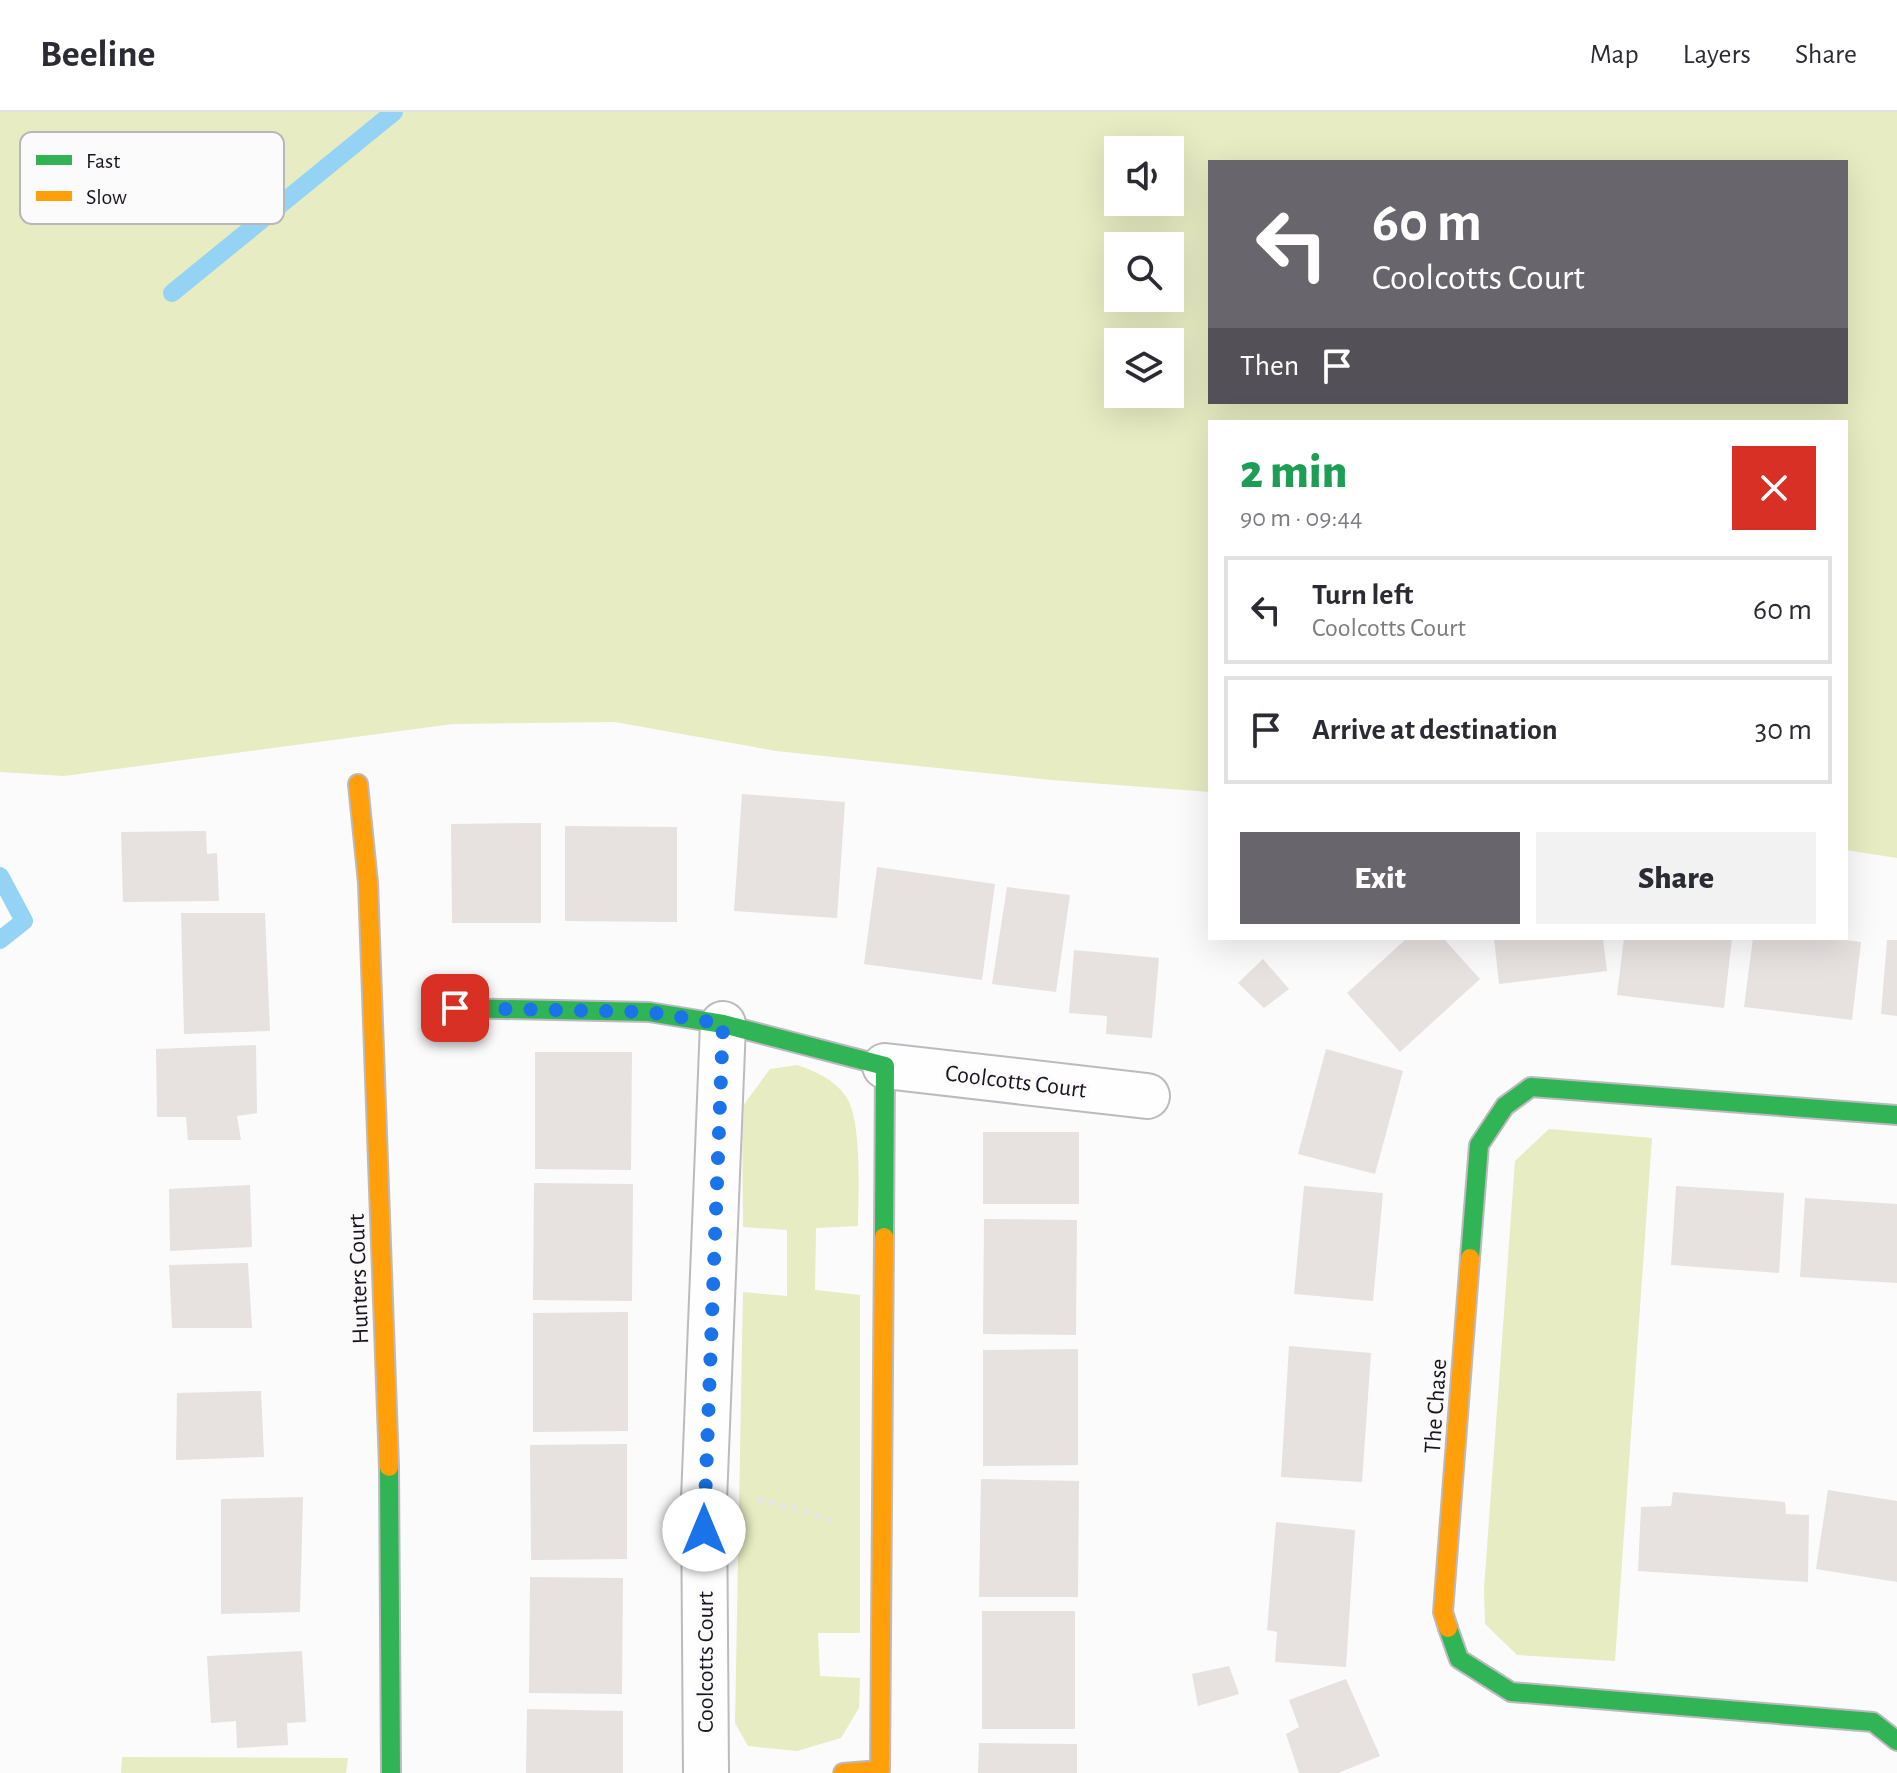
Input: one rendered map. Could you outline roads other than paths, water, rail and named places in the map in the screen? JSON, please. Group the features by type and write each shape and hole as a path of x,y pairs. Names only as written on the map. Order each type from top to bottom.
{"street":[{"name":"Hunters Court","path":"358,784 368,883 391,1518 391,1773"},
{"name":"Coolcotts Court","path":"455,1008 649,1012 723,1024 885,1066 1147,1096"},
{"name":"Coolcotts Court","path":"706,1773 704,1500 723,1024"},
{"path":"843,1773 880,1771 885,1066"},
{"name":"The Chase","path":"1897,1115 1531,1087 1505,1106 1479,1145 1443,1612 1459,1659 1511,1692 1873,1722 1897,1741"}],"waterway":[{"path":"284,202 394,112"},
{"path":"172,293 257,224"},
{"path":"0,876 24,921 0,940"}]}
